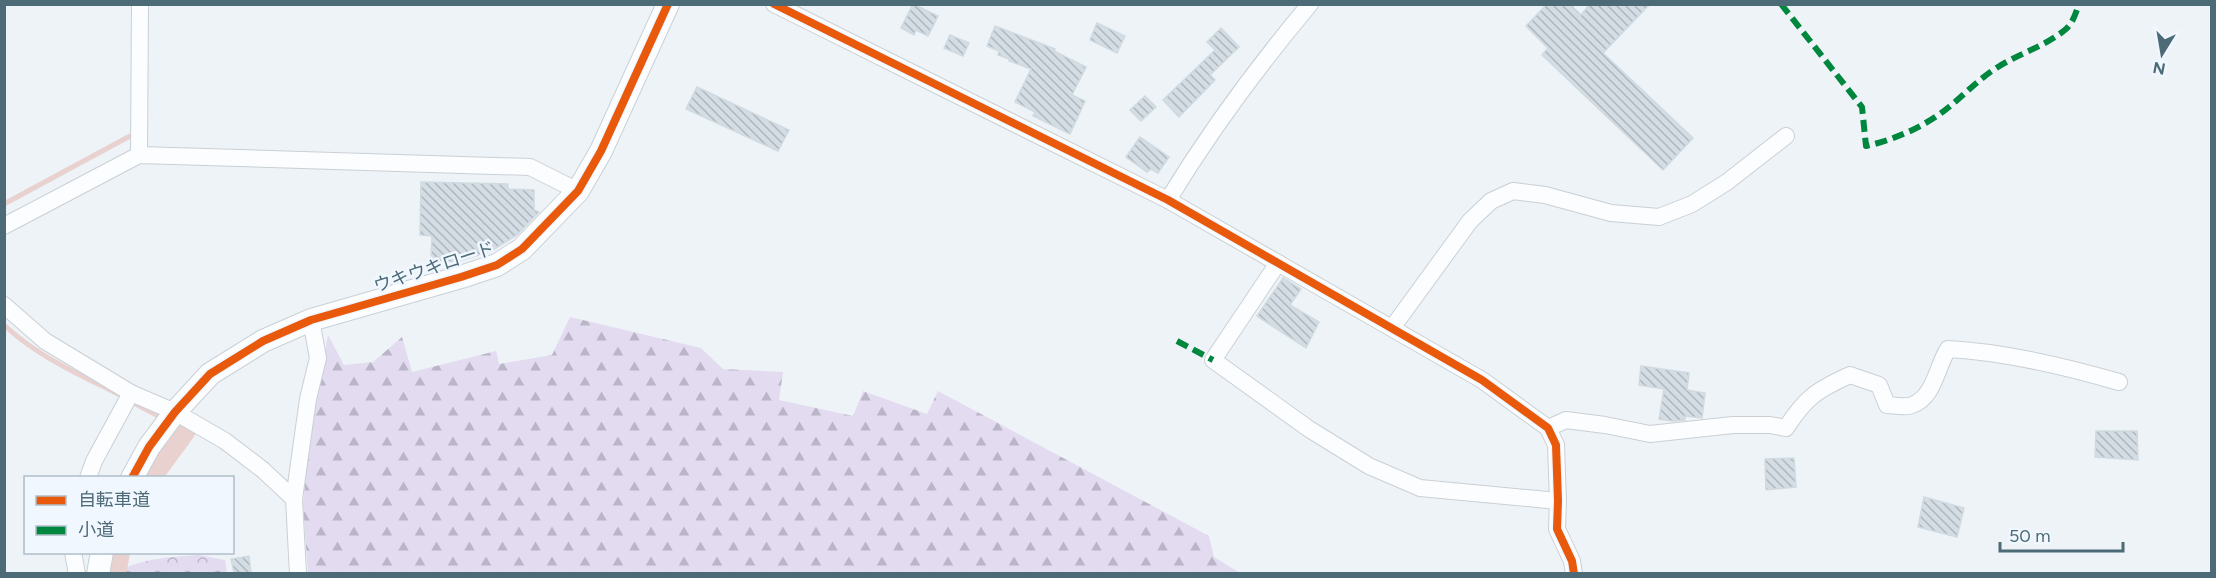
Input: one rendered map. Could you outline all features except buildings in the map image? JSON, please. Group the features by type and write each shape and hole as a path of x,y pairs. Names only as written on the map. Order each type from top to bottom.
{"street":[{"path":"140,4 140,155"},
{"name":"ウキウキロード","path":"133,476 149,447 175,412 210,374 263,341 311,320 497,265 522,249 578,191 601,151 668,4"},
{"path":"774,4 1168,200 1482,380 1548,428 1556,445 1557,529 1572,561 1574,573"},
{"path":"1168,200 1235,99 1310,4"},
{"path":"1392,328 1470,221 1491,201 1513,191 1545,195 1611,213 1659,217 1692,204 1786,136"},
{"path":"4,225 140,155 530,167 578,191"},
{"path":"1278,263 1213,360 1309,429 1369,466 1420,488 1558,501"},
{"path":"4,304 45,341 131,393 175,412 225,441 263,470 294,499"},
{"path":"298,573 294,499 308,399 318,358 311,320"},
{"path":"1548,428 1566,420 1650,434 1733,425 1770,425 1786,428 1801,405 1824,387 1850,375 1880,384 1887,405 1912,405 1930,391 1948,349 1976,350 2119,382"},
{"path":"88,476 94,460 131,393"},
{"path":"73,554 77,573"},
{"path":"98,573 102,554"}],"green space":[{"path":"570,317 701,348 723,369 783,372 779,400 853,416 863,391 927,414 938,391 1209,536 1214,557 1240,573 308,574 303,504 311,428 328,335 344,365 373,362 402,337 412,372 496,351 499,364 552,355"},
{"path":"199,555 225,560 227,573 116,573 146,561"}],"waterway":[{"path":"4,204 130,136"},
{"path":"4,325 44,355 118,394"},
{"path":"134,403 162,418"},
{"path":"146,476 181,429"},
{"path":"111,574 115,554"}],"marked path":[{"path":"1781,4 1862,107 1866,146 1909,131 1940,114 1991,71 2066,29 2079,4"},
{"path":"1177,341 1213,360"}],"cycle path":[{"path":"133,476 149,447 175,412 210,374 263,341 311,320 497,265 522,249 578,191 601,151 668,4"},
{"path":"774,4 1168,200 1482,380 1548,428 1556,445 1557,529 1572,561 1574,574"}]}
